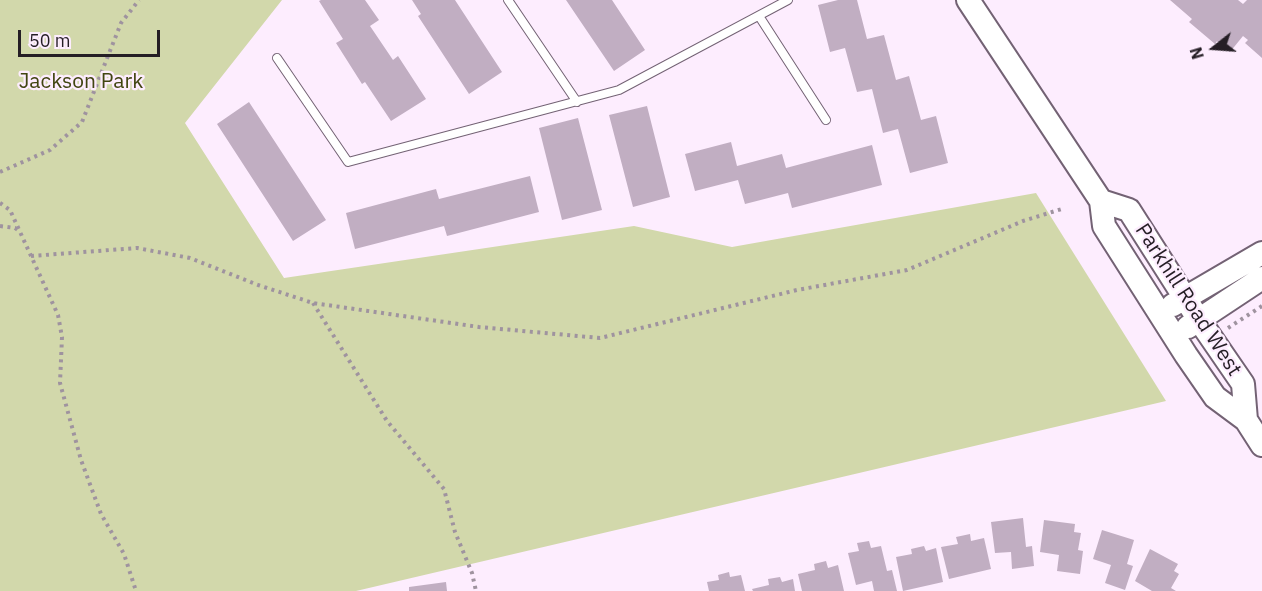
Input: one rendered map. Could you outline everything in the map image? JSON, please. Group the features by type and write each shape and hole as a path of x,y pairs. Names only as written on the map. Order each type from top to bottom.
{"main road":[{"name":"Parkhill Road West","path":"968,0 1101,201 1104,226 1174,337 1215,397 1246,420 1262,445"},
{"name":"Parkhill Road West","path":"1101,201 1130,210 1199,320 1243,384 1246,420"},
{"path":"1159,314 1262,253"},
{"path":"1174,337 1262,278"}],"lane":[{"path":"508,0 577,102"},
{"path":"277,58 348,162 619,90 788,0"},
{"path":"759,16 826,120"}],"path":[{"path":"0,172 50,150 82,122 120,23 140,0"},
{"path":"0,203 10,210 58,315 62,337 60,383 81,460 101,514 124,554 136,591"},
{"path":"31,256 137,248 190,258 258,285 313,303 480,327 600,338 797,290 907,270 1023,220 1065,208"},
{"path":"0,226 20,231"},
{"path":"313,303 387,421 444,489 455,532 472,573 476,591"},
{"path":"1227,328 1262,306"}],"green space":[{"name":"Jackson Park","path":"0,0 282,0 185,123 284,278 634,226 732,247 1036,193 1166,401 356,591 0,591"}],"building":[{"path":"365,0 379,20 370,26 393,60 398,56 426,99 391,121 365,82 362,84 336,43 343,39 319,1"},
{"path":"412,0 455,0 502,72 469,94 418,16 421,14"},
{"path":"566,0 612,0 645,50 614,71"},
{"path":"838,0 857,0 867,39 884,35 896,80 909,76 921,120 936,116 948,163 910,173 898,129 883,133 872,89 857,92 845,48 830,52 818,5"},
{"path":"1170,0 1238,0 1243,4 1247,0 1262,0 1262,58 1245,43 1248,40 1243,36 1230,52 1217,41 1215,44 1189,22 1192,19"},
{"path":"249,102 326,220 293,241 217,124"},
{"path":"647,106 670,197 633,207 609,115"},
{"path":"578,118 602,210 562,220 539,128"},
{"path":"731,142 737,166 782,154 786,168 872,145 882,185 792,208 788,193 745,204 738,180 695,191 685,154"},
{"path":"530,176 539,212 447,236 444,226 355,249 346,213 436,189 439,199"},
{"path":"1023,518 1026,547 1032,546 1034,566 1012,569 1011,552 995,553 991,522"},
{"path":"1044,520 1075,524 1074,532 1081,533 1078,550 1083,551 1080,574 1057,571 1059,555 1040,552"},
{"path":"1102,530 1134,540 1127,564 1133,566 1125,590 1105,583 1111,565 1093,559"},
{"path":"970,534 971,541 984,538 991,569 949,579 941,547 958,544 956,537"},
{"path":"869,541 871,548 881,546 887,571 892,570 897,591 874,591 872,581 856,585 848,553 859,551 857,543"},
{"path":"924,546 926,551 936,548 943,582 903,591 896,557 912,554 911,549"},
{"path":"1150,549 1178,564 1174,571 1179,574 1171,588 1176,591 1152,591 1135,581"},
{"path":"826,561 828,568 838,565 844,591 802,591 798,574 815,570 814,564"},
{"path":"729,572 730,577 741,575 745,591 709,591 707,582 719,580 718,575"},
{"path":"780,577 782,582 793,579 795,591 753,591 752,589 769,585 768,579"},
{"path":"446,582 447,591 409,591 409,587"}]}
